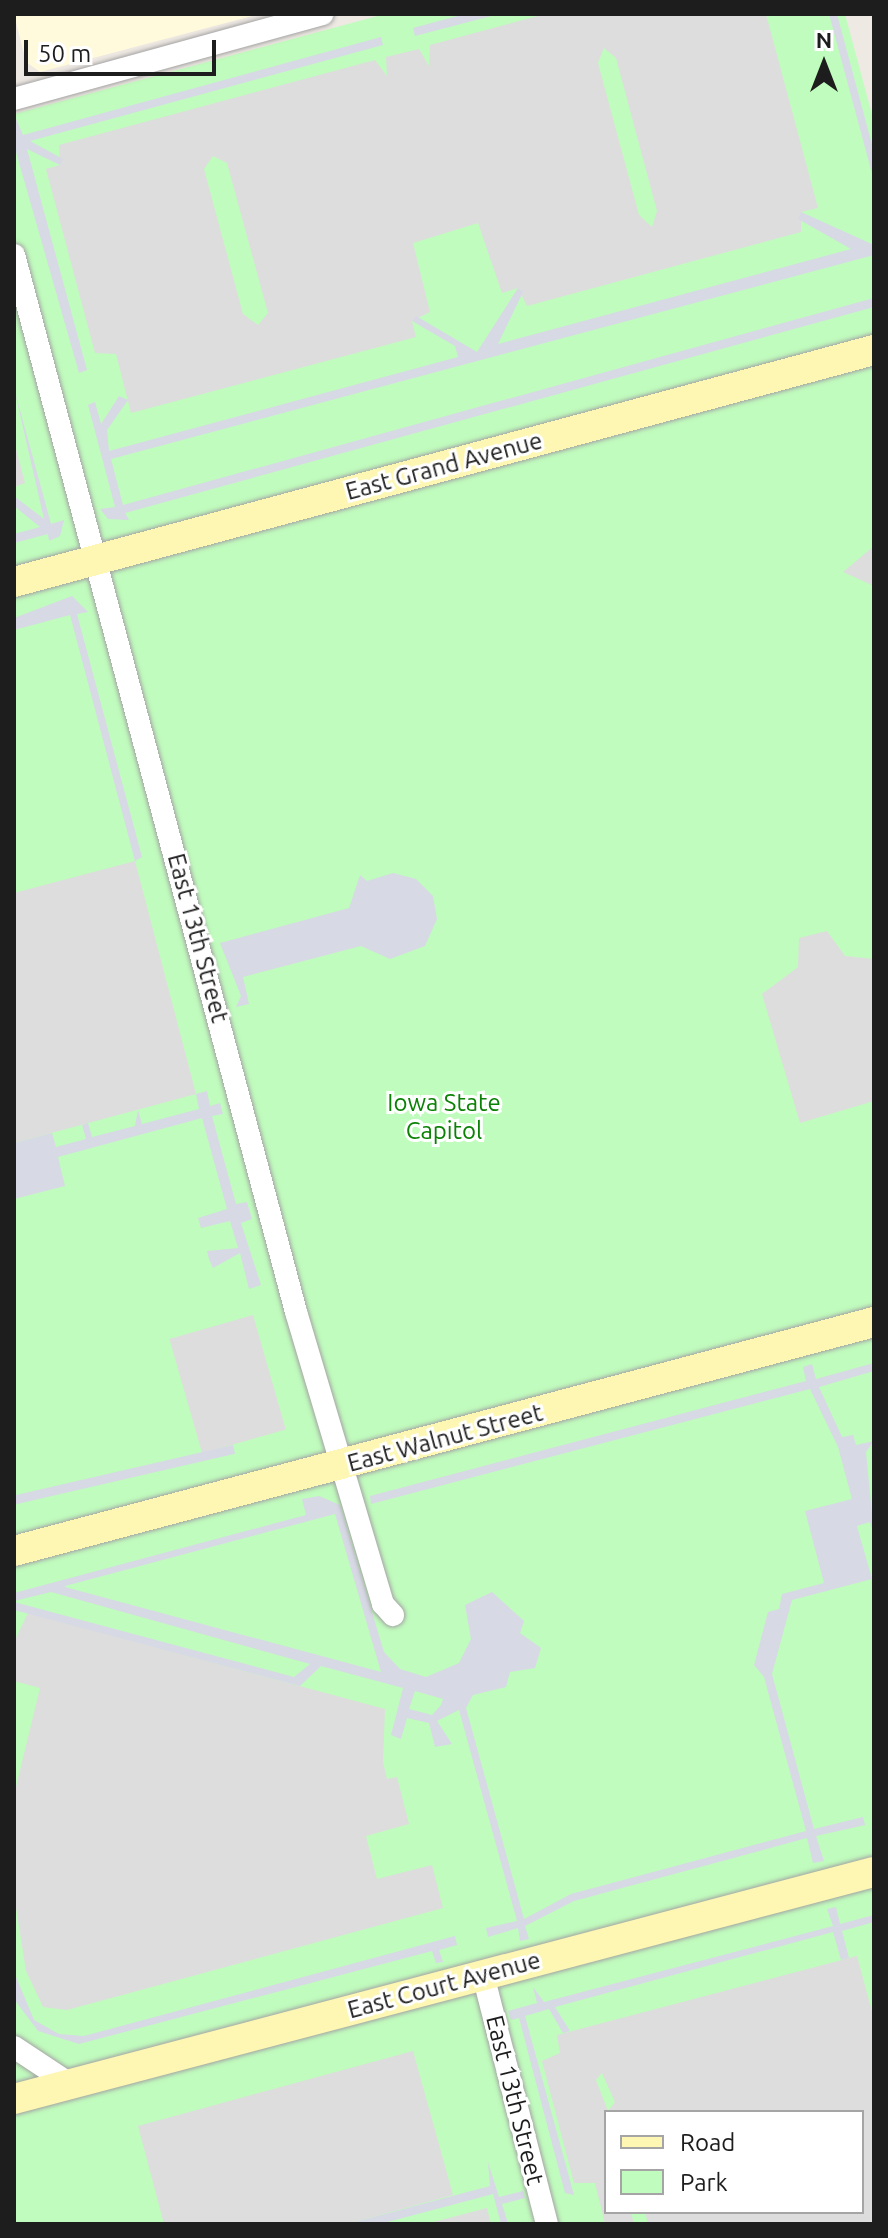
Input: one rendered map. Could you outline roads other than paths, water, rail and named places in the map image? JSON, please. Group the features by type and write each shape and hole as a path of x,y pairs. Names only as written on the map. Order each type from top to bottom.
{"street":[{"path":"14,99 322,14"},
{"name":"East 13th Street","path":"14,255 343,1466 383,1604 393,1615"},
{"name":"East Grand Avenue","path":"14,582 874,350"},
{"name":"East Walnut Street","path":"14,1551 343,1466 874,1322"},
{"name":"East Court Avenue","path":"14,2099 874,1872"},
{"name":"East 13th Street","path":"483,1975 547,2224"},
{"path":"14,2047 70,2084"}],"park label":[{"name":"Iowa State Capitol","path":"444,1117"}]}
